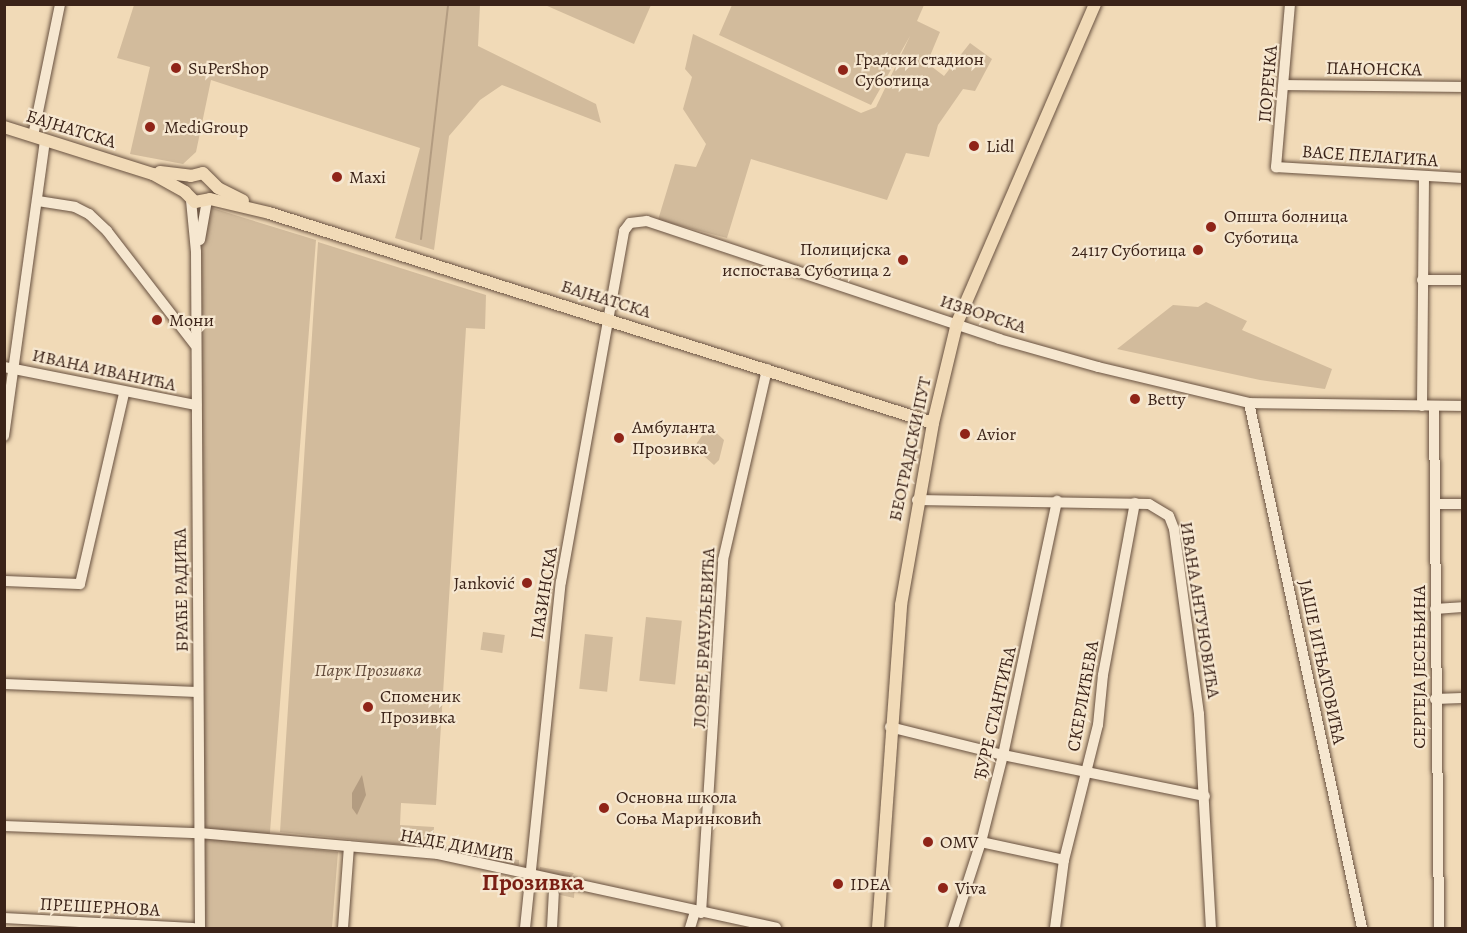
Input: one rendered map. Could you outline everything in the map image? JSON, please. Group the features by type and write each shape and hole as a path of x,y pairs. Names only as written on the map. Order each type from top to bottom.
{"main road":[{"name":"БЕОГРАДСКИ ПУТ","path":"878,928 900,605 917,500 933,423 957,323 1095,4"},
{"name":"БАЈНАТСКА","path":"4,127 127,165 190,176 203,173 214,184 269,213"},
{"name":"БАЈНАТСКА","path":"127,165 188,196 269,213 611,319 933,423"},
{"path":"188,196 190,176"},
{"path":"208,200 214,184"}],"street":[{"path":"4,435 9,368 38,201 39,138 60,4"},
{"name":"ПОРЕЧКА","path":"1276,167 1285,85 1290,4"},
{"name":"ПАНОНСКА","path":"1285,85 1462,87"},
{"name":"ВАСЕ ПЕЛАГИЋА","path":"1276,167 1462,178"},
{"path":"1422,406 1424,177"},
{"name":"БРАЋЕ РАДИЋА","path":"188,196 196,252 200,928"},
{"name":"БРАЋЕ РАДИЋА","path":"196,252 208,200"},
{"path":"38,201 75,207 89,214 107,231 195,345"},
{"name":"ИЗВОРСКА","path":"611,319 624,231 630,223 640,219 1098,368 1249,403 1462,406"},
{"path":"1422,280 1462,280"},
{"name":"ПАЗИНСКА","path":"525,928 561,582 611,319"},
{"name":"ИВАНА ИВАНИЋА","path":"9,368 124,393 196,405"},
{"name":"ЛОВРЕ БРАЧУЉЕВИЋА","path":"690,928 698,912 723,560 767,369"},
{"path":"4,581 80,584 124,393"},
{"name":"ЈАШЕ ИГЊАТОВИЋА","path":"1249,403 1362,928"},
{"name":"СЕРГЕЈА ЈЕСЕЊИНА","path":"1434,406 1435,699 1439,928"},
{"name":"ИВАНА АНТУНОВИЋА","path":"917,500 1135,503 1159,506 1169,516 1174,529 1199,714 1211,928"},
{"name":"ЂУРЕ СТАНТИЋА","path":"953,928 981,842 1003,755 1057,501"},
{"name":"СКЕРЛИЋЕВА","path":"1055,928 1064,860 1098,725 1102,675 1135,503"},
{"path":"1436,504 1462,504"},
{"path":"1435,609 1462,607"},
{"path":"4,684 198,692"},
{"path":"1435,699 1462,698"},
{"path":"890,727 1003,755 1205,796"},
{"name":"НАДЕ ДИМИЋ","path":"4,826 199,833 438,854 776,928"},
{"path":"981,842 1064,860"},
{"path":"343,928 349,846"},
{"path":"552,928 554,894"},
{"name":"ПРЕШЕРНОВА","path":"4,918 193,928"}],"green space":[{"path":"134,5 480,5 478,46 596,104 601,123 502,85 480,100 449,136 434,250 395,238 420,148 211,80 196,152 183,164 130,154 150,67 117,58"},
{"path":"545,5 651,5 634,44"},
{"path":"732,5 924,5 917,21 940,32 927,63 944,76 970,43 992,59 975,91 963,89 938,125 929,157 906,153 887,200 751,159 727,238 658,220 675,164 696,167 706,144 683,109 692,77 685,69 693,34 861,113 876,107 910,36 871,105 719,35"},
{"path":"209,207 316,240 269,845 338,852 332,928 205,928 199,257"},
{"name":"Парк Прозивка","path":"318,242 486,295 485,329 466,328 436,805 401,803 400,825 434,827 433,848 280,832"},
{"path":"1206,302 1247,321 1242,330 1332,369 1325,389 1260,380 1117,349 1173,305 1198,307"},
{"path":"709,426 724,440 719,460 714,465 694,447"},
{"path":"646,617 682,621 675,684 639,681"},
{"path":"483,632 505,635 502,653 480,650"},
{"path":"585,634 613,637 607,692 579,689"},
{"path":"440,848 519,860 519,865 516,868 439,852"},
{"path":"540,867 574,873 567,882 575,884 574,898 538,890"}],"shaded area":[{"path":"362,775 366,795 357,815 352,808 352,793"}],"waterway":[{"path":"421,239 448,4"}],"place":[{"name":"SuPerShop","path":"176,68"},
{"name":"Градски стадион Суботица","path":"843,70"},
{"name":"MediGroup","path":"150,127"},
{"name":"Lidl","path":"974,146"},
{"name":"Maxi","path":"337,177"},
{"name":"Општа болница Суботица","path":"1211,227"},
{"name":"24117 Суботица","path":"1198,250"},
{"name":"Полицијска испостава Суботица 2","path":"903,260"},
{"name":"Мони","path":"157,320"},
{"name":"Betty","path":"1135,399"},
{"name":"Avior","path":"965,434"},
{"name":"Амбуланта Прозивка","path":"619,438"},
{"name":"Janković","path":"527,583"},
{"name":"Споменик Прозивка","path":"368,707"},
{"name":"Основна школа Соња Маринковић","path":"604,808"},
{"name":"OMV","path":"928,842"},
{"name":"IDEA","path":"838,884"},
{"name":"Viva","path":"943,888"}],"district":[{"name":"Прозивка","path":"533,883"}]}
